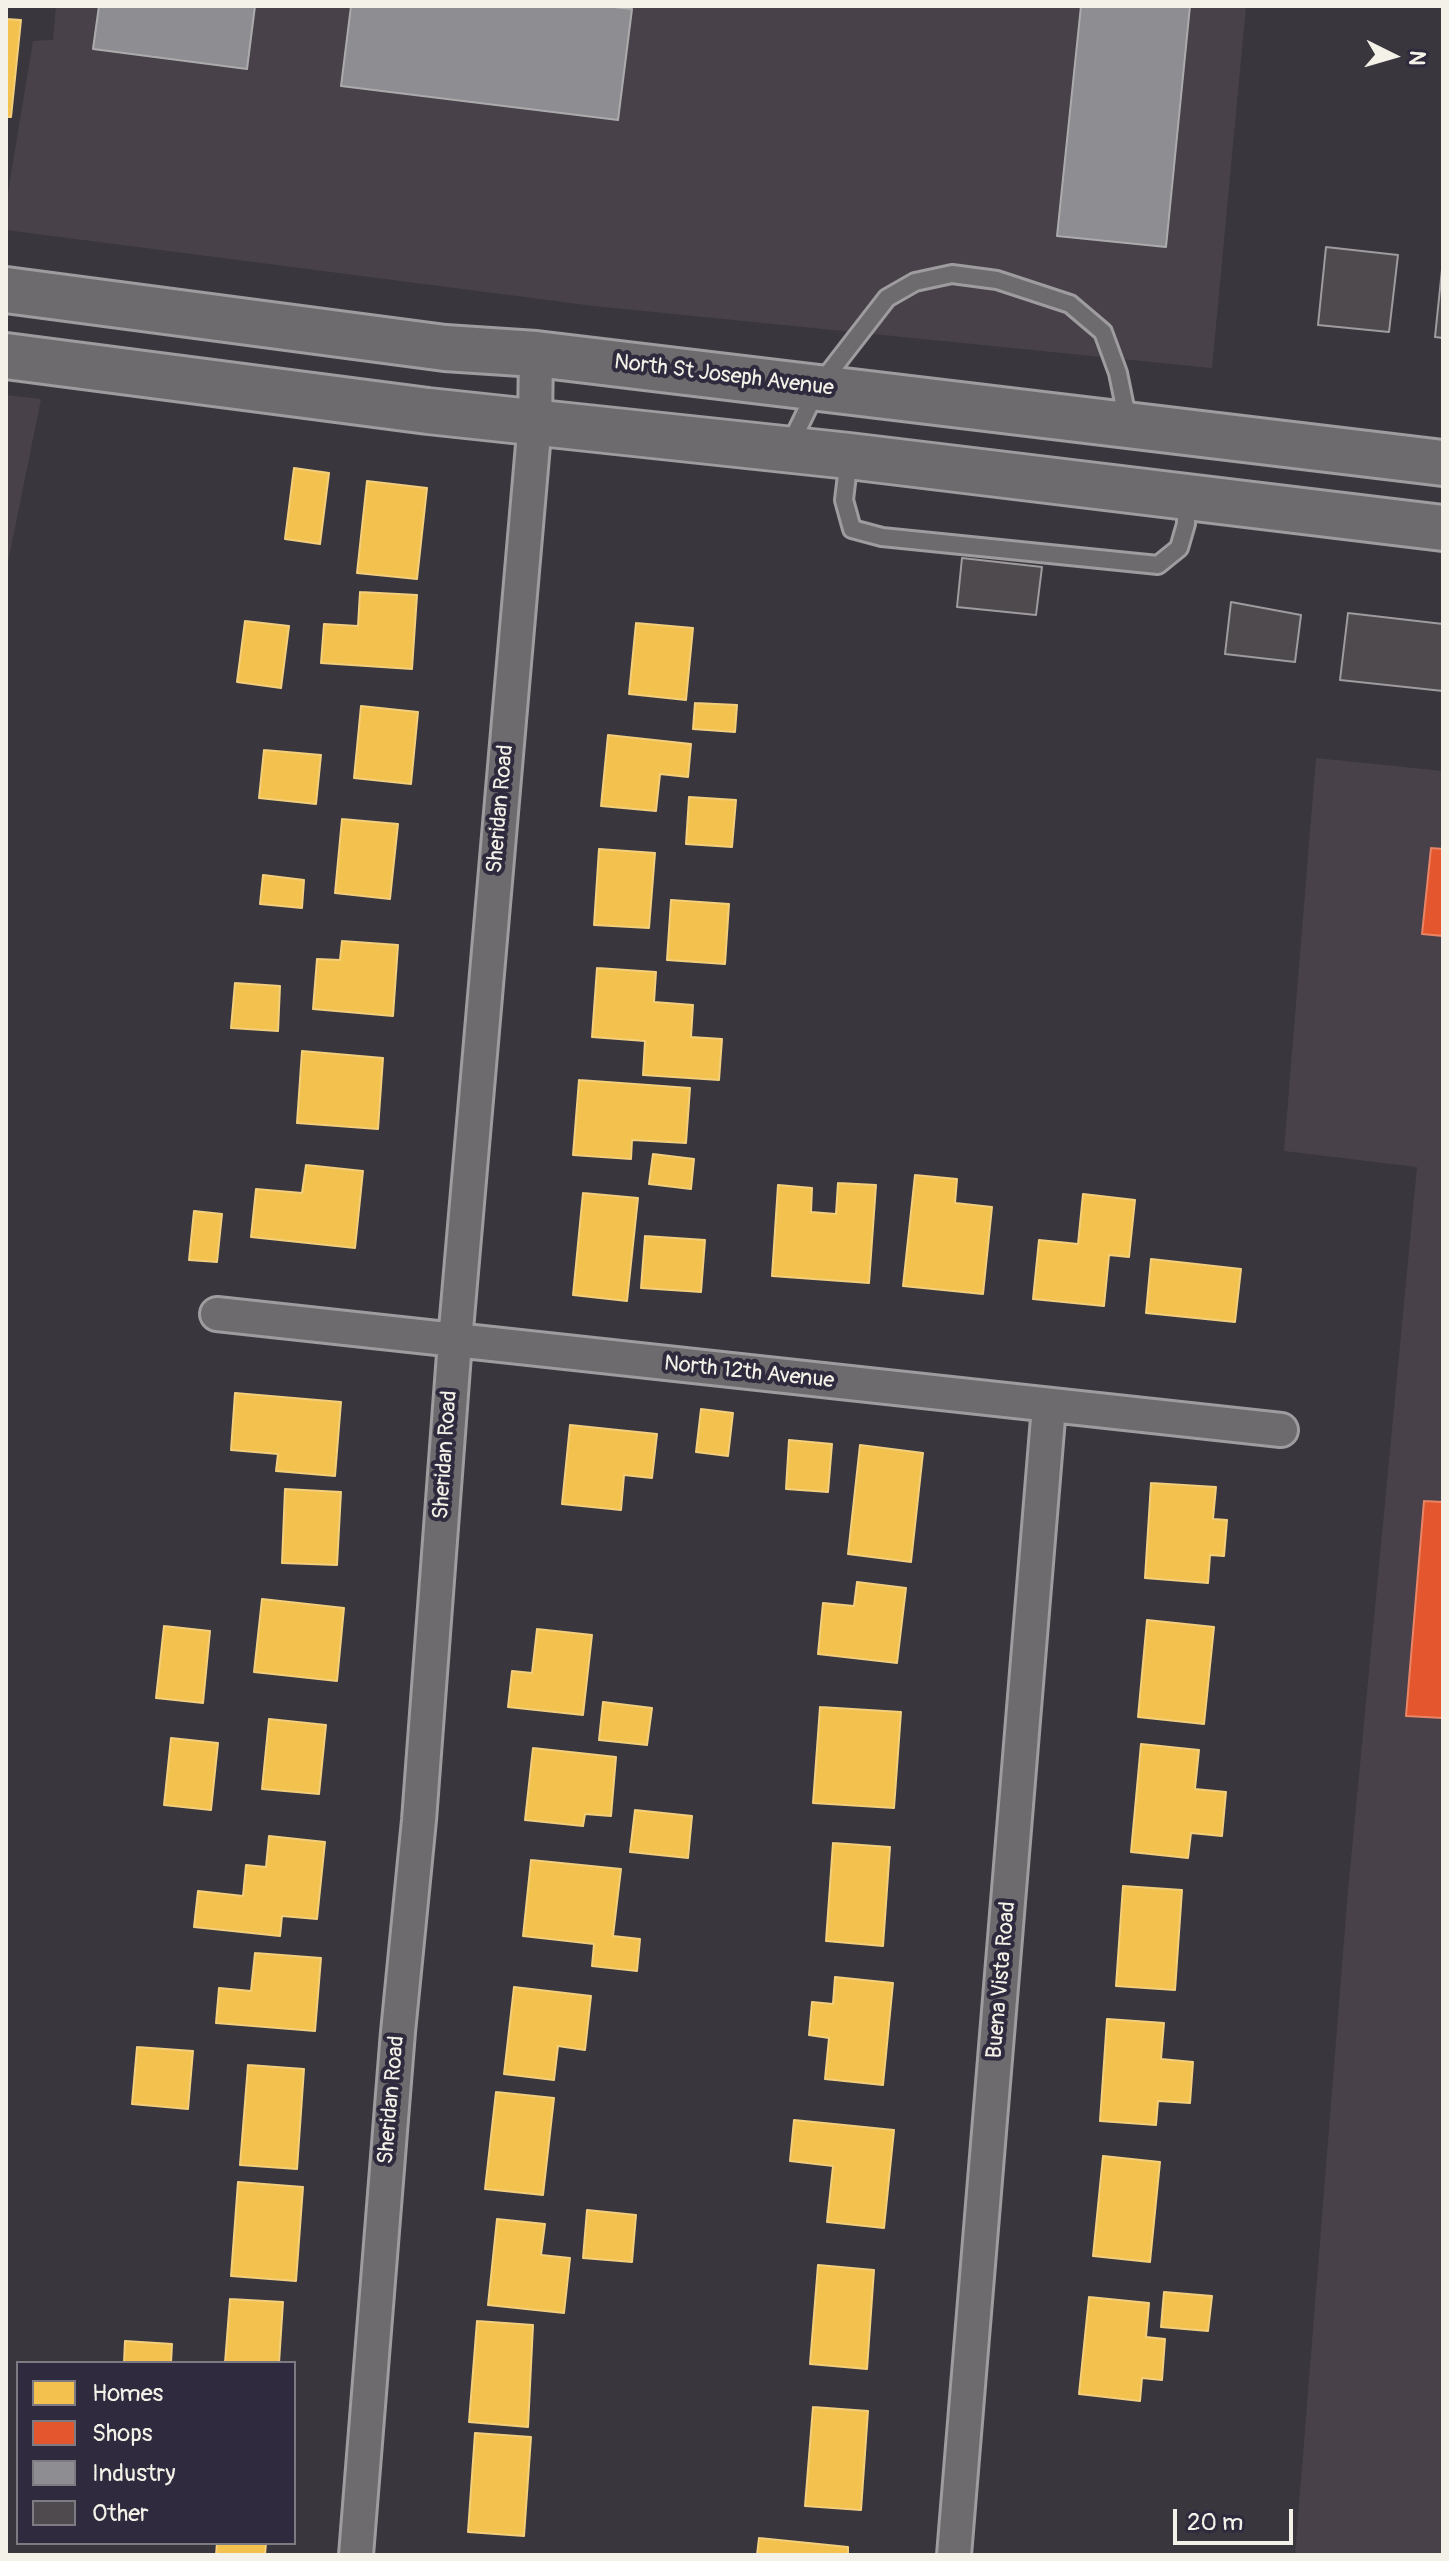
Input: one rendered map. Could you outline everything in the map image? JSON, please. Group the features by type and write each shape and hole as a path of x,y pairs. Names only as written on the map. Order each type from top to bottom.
{"main road":[{"name":"North St Joseph Avenue","path":"6,290 445,348 536,354 1443,463"},
{"path":"6,356 428,411 849,456 1186,496 1332,518 1443,528"}],"street":[{"name":"Sheridan Road","path":"356,2555 396,2048 419,1820 455,1341 535,422 536,354"},
{"name":"North 12th Avenue","path":"217,1314 1281,1430"},
{"name":"Buena Vista Road","path":"954,2555 1049,1406"}],"lane":[{"path":"788,449 818,387 887,298 915,282 952,274 997,280 1070,304 1103,332 1118,373 1128,424"},
{"path":"849,456 844,500 852,529 882,537 1158,565 1179,548 1186,524 1186,496"}],"shaded area":[{"path":"56,6 1246,6 1212,368 594,306 6,230 6,205 33,41 53,40"},
{"path":"6,395 41,399 6,572"},
{"path":"1316,758 1443,771 1443,2555 1295,2555 1348,1891 1417,1167 1284,1151"}],"building: Homes":[{"path":"6,19 21,20 11,117 6,117"},
{"path":"294,468 329,473 320,544 285,539"},
{"path":"367,481 427,488 417,579 357,573"},
{"path":"360,592 417,595 412,669 321,663 324,624 358,626"},
{"path":"245,621 289,626 281,688 237,682"},
{"path":"636,623 693,628 686,700 629,694"},
{"path":"695,703 737,705 735,732 693,729"},
{"path":"361,706 418,712 411,784 354,778"},
{"path":"608,735 691,744 688,777 660,774 656,811 601,806"},
{"path":"264,750 321,755 316,804 259,798"},
{"path":"689,797 736,800 732,847 686,844"},
{"path":"342,819 398,824 390,899 335,893"},
{"path":"599,849 655,853 649,928 594,925"},
{"path":"263,875 304,880 302,908 260,904"},
{"path":"671,900 729,904 725,964 667,960"},
{"path":"342,941 398,945 393,1016 313,1009 317,959 340,960"},
{"path":"597,968 656,972 654,1002 693,1005 691,1037 722,1039 719,1080 643,1075 645,1041 592,1037"},
{"path":"235,983 280,986 278,1031 231,1028"},
{"path":"302,1051 383,1058 378,1129 297,1123"},
{"path":"579,1080 690,1088 686,1143 632,1140 631,1159 573,1155"},
{"path":"653,1154 694,1159 691,1189 649,1184"},
{"path":"306,1165 363,1171 355,1248 251,1237 256,1189 302,1193"},
{"path":"915,1175 957,1179 955,1203 992,1207 983,1294 903,1286"},
{"path":"838,1183 876,1185 869,1283 772,1276 778,1185 812,1188 811,1212 836,1214"},
{"path":"583,1193 638,1198 627,1301 573,1295"},
{"path":"1083,1194 1135,1200 1129,1257 1109,1255 1104,1306 1033,1299 1039,1240 1078,1244"},
{"path":"194,1211 222,1214 217,1262 189,1260"},
{"path":"645,1236 705,1240 701,1292 641,1288"},
{"path":"1151,1259 1241,1269 1235,1322 1146,1313"},
{"path":"235,1393 341,1402 335,1476 276,1471 278,1454 231,1450"},
{"path":"701,1409 733,1413 728,1456 696,1452"},
{"path":"570,1425 657,1434 652,1478 624,1475 621,1510 562,1504"},
{"path":"789,1440 832,1444 828,1492 786,1489"},
{"path":"860,1445 923,1453 911,1562 848,1554"},
{"path":"1151,1483 1216,1487 1213,1519 1227,1520 1224,1556 1210,1555 1208,1583 1145,1578"},
{"path":"285,1489 341,1492 337,1565 282,1563"},
{"path":"857,1582 906,1588 897,1663 818,1654 823,1603 854,1606"},
{"path":"262,1599 344,1608 337,1681 254,1672"},
{"path":"1147,1620 1214,1627 1204,1724 1138,1717"},
{"path":"164,1626 210,1631 203,1703 156,1698"},
{"path":"537,1629 592,1635 583,1715 508,1707 512,1671 532,1673"},
{"path":"603,1702 652,1708 647,1745 599,1740"},
{"path":"820,1707 901,1712 894,1808 813,1803"},
{"path":"269,1719 326,1725 319,1794 262,1789"},
{"path":"171,1738 218,1743 211,1810 164,1805"},
{"path":"1141,1744 1199,1750 1195,1789 1226,1792 1222,1836 1191,1833 1188,1858 1131,1852"},
{"path":"533,1748 616,1757 611,1816 585,1814 583,1826 525,1820"},
{"path":"635,1810 692,1816 688,1858 630,1852"},
{"path":"269,1836 325,1842 317,1919 282,1916 280,1936 194,1927 198,1891 243,1896 246,1865 266,1867"},
{"path":"833,1843 890,1847 883,1946 826,1941"},
{"path":"531,1860 621,1869 613,1936 640,1939 637,1971 592,1966 594,1944 523,1936"},
{"path":"1123,1886 1182,1890 1175,1990 1116,1986"},
{"path":"255,1953 321,1958 315,2031 216,2023 219,1988 251,1991"},
{"path":"835,1977 893,1983 883,2085 825,2079 829,2038 809,2035 812,2002 833,2004"},
{"path":"514,1987 591,1996 585,2050 558,2046 554,2080 504,2074"},
{"path":"1107,2019 1164,2023 1161,2059 1193,2062 1190,2103 1158,2101 1156,2125 1100,2121"},
{"path":"137,2047 193,2051 188,2109 132,2104"},
{"path":"248,2065 304,2069 297,2169 240,2165"},
{"path":"496,2092 554,2098 543,2195 485,2189"},
{"path":"794,2120 894,2130 884,2228 827,2222 833,2166 790,2161"},
{"path":"1103,2156 1160,2162 1150,2262 1093,2256"},
{"path":"238,2182 303,2187 296,2281 231,2276"},
{"path":"587,2210 636,2215 632,2262 583,2258"},
{"path":"497,2219 545,2224 541,2255 570,2258 564,2313 488,2305"},
{"path":"818,2265 874,2270 867,2369 810,2364"},
{"path":"1164,2292 1212,2296 1208,2331 1161,2327"},
{"path":"1089,2297 1149,2303 1146,2337 1165,2339 1162,2380 1142,2378 1140,2401 1079,2394"},
{"path":"230,2299 283,2302 279,2361 225,2361"},
{"path":"477,2321 533,2325 528,2427 469,2422"},
{"path":"125,2341 172,2344 171,2361 124,2361"},
{"path":"813,2407 868,2411 861,2510 805,2506"},
{"path":"475,2433 531,2437 524,2536 468,2532"},
{"path":"759,2538 848,2547 848,2555 757,2555"},
{"path":"217,2545 266,2545 265,2555 216,2555"}],"building: Shops":[{"path":"1431,848 1443,849 1443,936 1422,934"},
{"path":"1424,1501 1443,1502 1443,1718 1406,1716"}],"building: Industry":[{"path":"99,6 255,6 247,69 93,49"},
{"path":"351,6 604,6 632,9 618,120 341,86"},
{"path":"1081,6 1190,6 1166,247 1057,236"}],"building: Other":[{"path":"1326,247 1398,255 1389,332 1318,325"},
{"path":"1443,260 1443,338 1435,337"},
{"path":"962,558 1042,567 1036,615 957,607"},
{"path":"1231,602 1301,615 1295,662 1225,654"},
{"path":"1348,613 1443,624 1443,691 1340,680"}]}
